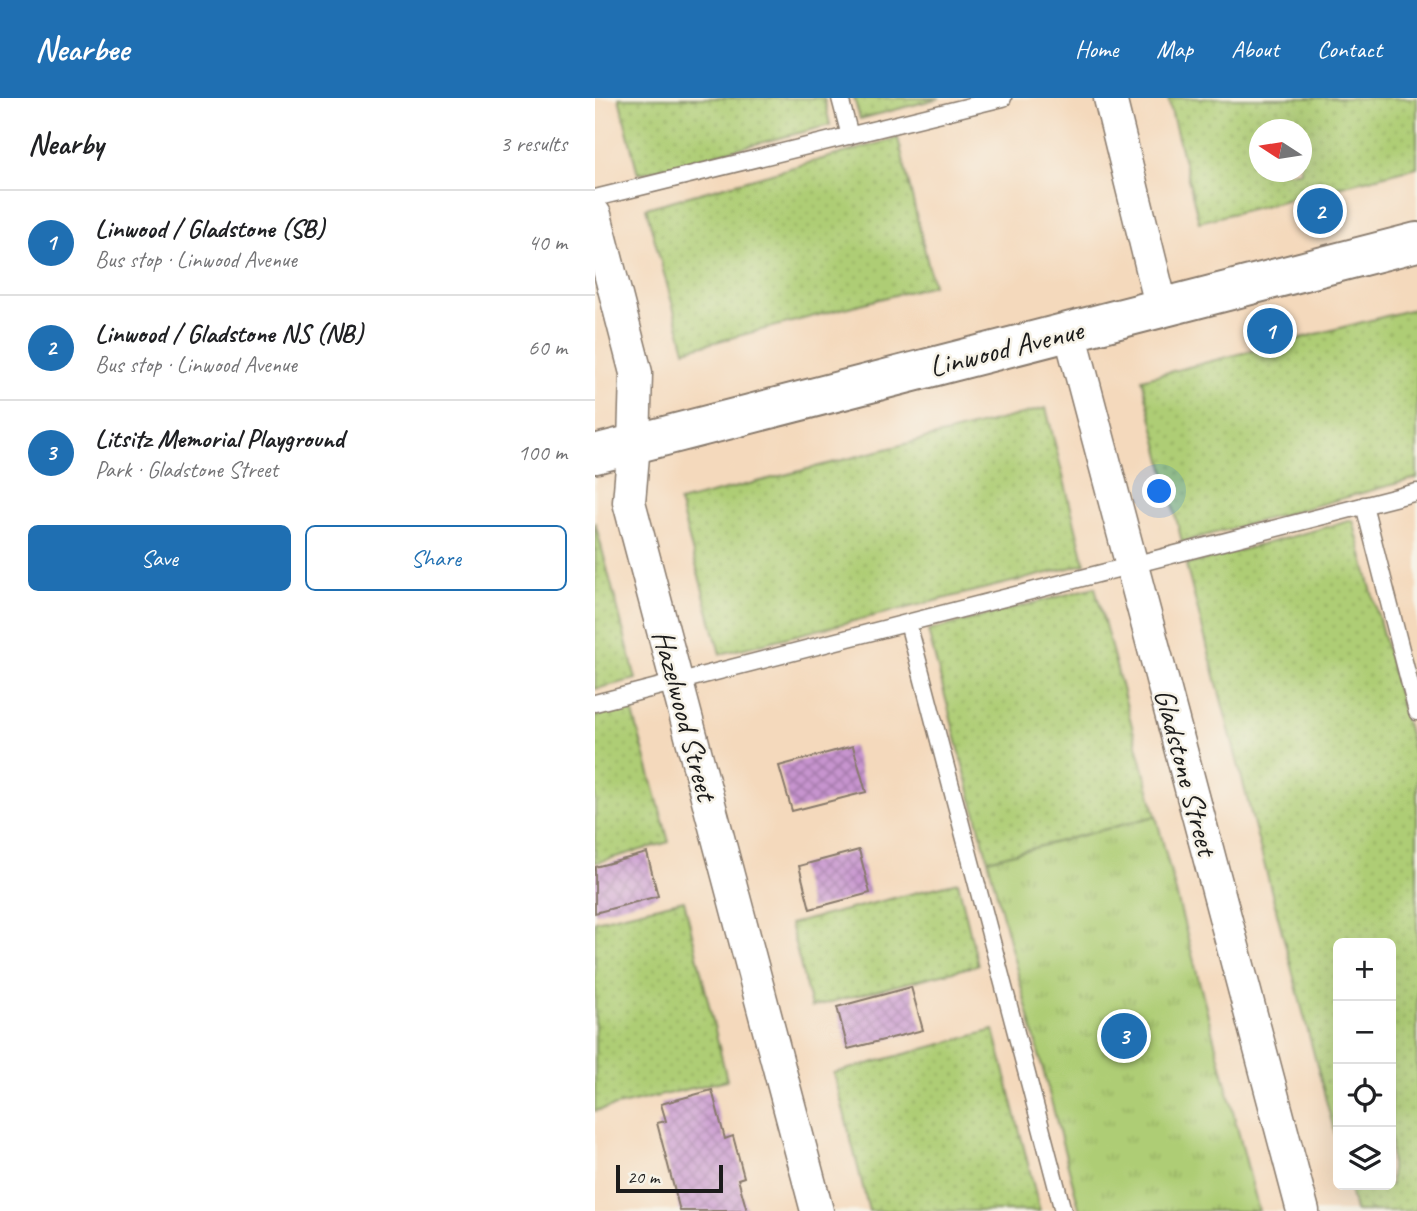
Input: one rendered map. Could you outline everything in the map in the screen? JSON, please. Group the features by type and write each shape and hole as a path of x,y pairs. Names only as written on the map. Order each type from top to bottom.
{"street":[{"path":"1110,98 1162,309"},
{"name":"Hazelwood Street","path":"595,215 636,373 629,502 817,1211"},
{"name":"Linwood Avenue","path":"595,454 1417,242"},
{"name":"Gladstone Street","path":"1070,332 1303,1211"}],"lane":[{"path":"840,98 850,136"},
{"path":"595,198 1003,98"},
{"path":"595,703 1417,492"},
{"path":"1364,505 1417,712"},
{"path":"908,623 1063,1211"}],"green space":[{"path":"619,98 824,98 830,125 638,174"},
{"path":"854,98 940,98 860,119"},
{"path":"1168,98 1417,98 1417,167 1199,222"},
{"path":"898,138 933,285 685,350 646,208"},
{"path":"1417,308 1417,478 1182,542 1142,379"},
{"path":"1046,408 1085,564 720,654 679,502"},
{"path":"1353,520 1417,765 1417,1211 1355,1211 1350,1190 1396,1190 1396,938 1333,938 1333,1127 1186,565"},
{"path":"595,522 636,679 595,689"},
{"path":"1095,587 1156,816 988,860 928,631"},
{"path":"631,706 669,842 595,863 595,716"},
{"path":"1156,816 1259,1211 1080,1211 988,860"},
{"path":"958,882 978,965 811,1007 790,924"},
{"path":"684,900 727,1080 595,1111 595,921"},
{"path":"994,1030 1040,1211 869,1211 834,1073"}],"building":[{"path":"853,746 866,792 792,811 779,766"},
{"path":"859,850 870,893 810,909 799,866"},
{"path":"647,853 658,896 595,913 595,867"},
{"path":"911,987 923,1030 848,1049 837,1007"},
{"path":"712,1090 725,1139 733,1136 744,1177 738,1179 747,1211 680,1211 657,1123 666,1121 661,1104"}],"place":[{"name":"Linwood / Gladstone NS (NB)","path":"1320,211"},
{"name":"Linwood / Gladstone (SB)","path":"1270,331"},
{"name":"Litsitz Memorial Playground","path":"1124,1036"}]}
